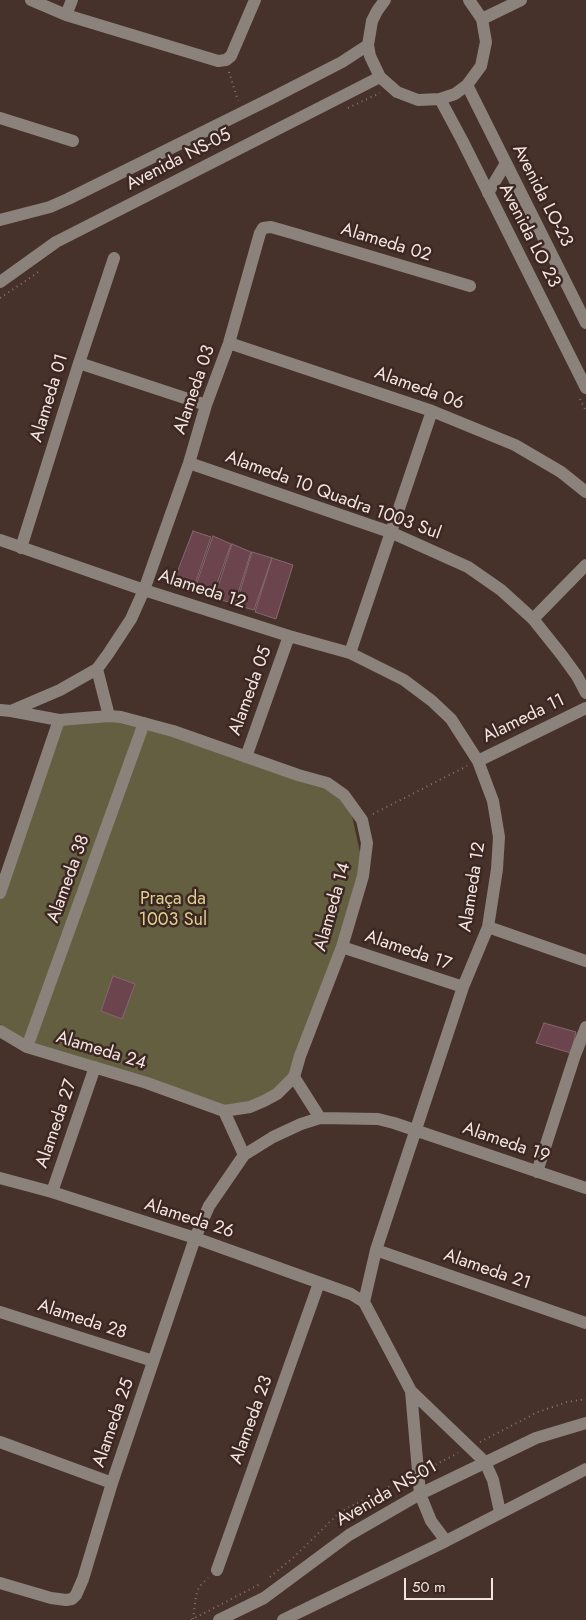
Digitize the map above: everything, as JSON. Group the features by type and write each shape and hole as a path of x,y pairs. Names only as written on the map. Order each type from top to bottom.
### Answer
{"street":[{"path":"31,0 66,14 218,61 226,60 230,56 255,0"},
{"path":"66,14 72,0"},
{"path":"384,0 372,21 368,45 374,67 380,77 397,92 418,100 440,99 455,94 467,85 481,66 486,42 482,19 469,0"},
{"path":"482,19 522,0"},
{"name":"Avenida NS-05","path":"0,220 68,199 272,98 342,62 368,45"},
{"name":"Avenida NS-05","path":"0,282 56,242 380,77"},
{"name":"Avenida LO-23","path":"467,85 586,323"},
{"name":"Avenida LO 23","path":"440,99 488,192 582,390"},
{"path":"0,118 73,141"},
{"path":"488,192 506,163"},
{"name":"Alameda 03","path":"97,669 131,619 144,590 189,463 206,405 229,343 260,232 263,228 271,227 292,233"},
{"name":"Alameda 02","path":"292,233 470,286"},
{"name":"Alameda 01","path":"22,548 114,258"},
{"name":"Alameda 06","path":"229,343 432,411 515,445 561,472 586,492"},
{"path":"79,364 206,405"},
{"path":"350,653 432,411"},
{"name":"Alameda 10 Quadra 1003 Sul","path":"189,463 390,532 468,567 501,590 533,619 577,676 586,693"},
{"name":"Alameda 12","path":"0,540 144,590 289,636 350,653 404,680 432,701 451,719 478,761 493,802 499,837 497,869 488,927 463,988 376,1250 364,1302"},
{"path":"533,619 586,565"},
{"name":"Alameda 05","path":"246,757 289,636"},
{"path":"5,711 60,690 97,669 109,716"},
{"name":"Alameda 11","path":"478,761 586,708"},
{"path":"0,893 3,876 59,720 5,711"},
{"name":"Alameda 14","path":"59,720 109,716 173,731 298,775 327,783 344,795 362,820 367,843 363,876 342,947 300,1056 294,1077 277,1094 264,1101 250,1107 224,1111"},
{"name":"Alameda 38","path":"27,1047 144,723"},
{"path":"488,927 586,961"},
{"name":"Alameda 17","path":"342,947 463,988"},
{"path":"537,1172 586,1027"},
{"name":"Alameda 24","path":"0,1031 27,1047 95,1067 224,1111"},
{"name":"Alameda 27","path":"52,1192 95,1067"},
{"path":"224,1111 244,1155 294,1127 320,1118 294,1077"},
{"name":"Alameda 19","path":"320,1118 378,1119 586,1188"},
{"name":"Alameda 25","path":"0,1583 52,1598 66,1600 72,1599 76,1595 83,1579 112,1483 195,1238 208,1206 244,1155"},
{"name":"Alameda 26","path":"0,1178 52,1192 195,1238 351,1294 364,1302"},
{"name":"Alameda 21","path":"376,1250 586,1323"},
{"name":"Alameda 23","path":"217,1570 319,1282"},
{"path":"364,1302 411,1391 485,1462 493,1480 500,1512"},
{"name":"Alameda 28","path":"0,1312 153,1361"},
{"path":"411,1391 420,1494 431,1521 446,1541"},
{"name":"Avenida NS-01","path":"219,1620 264,1598 349,1535 420,1494 536,1438 586,1423"},
{"path":"0,1442 112,1483"},
{"path":"283,1620 446,1541 586,1469"}],"path":[{"path":"347,109 381,92"},
{"path":"0,298 37,272"},
{"path":"582,390 586,410"},
{"path":"362,820 478,761"},
{"path":"193,1619 199,1587 217,1570"}],"green space":[{"name":"Praça da 1003 Sul","path":"109,716 314,780 349,802 365,875 293,1079 264,1101 224,1111 19,1043 0,1024 0,893 59,720"}],"building":[{"path":"193,531 211,537 193,590 173,583"},
{"path":"213,536 231,544 212,598 194,591"},
{"path":"232,544 251,552 235,603 214,599"},
{"path":"252,552 272,558 254,610 236,605"},
{"path":"272,558 293,565 276,619 255,612"},
{"path":"113,976 135,984 122,1019 101,1011"},
{"path":"544,1023 576,1032 571,1053 536,1043"}]}
